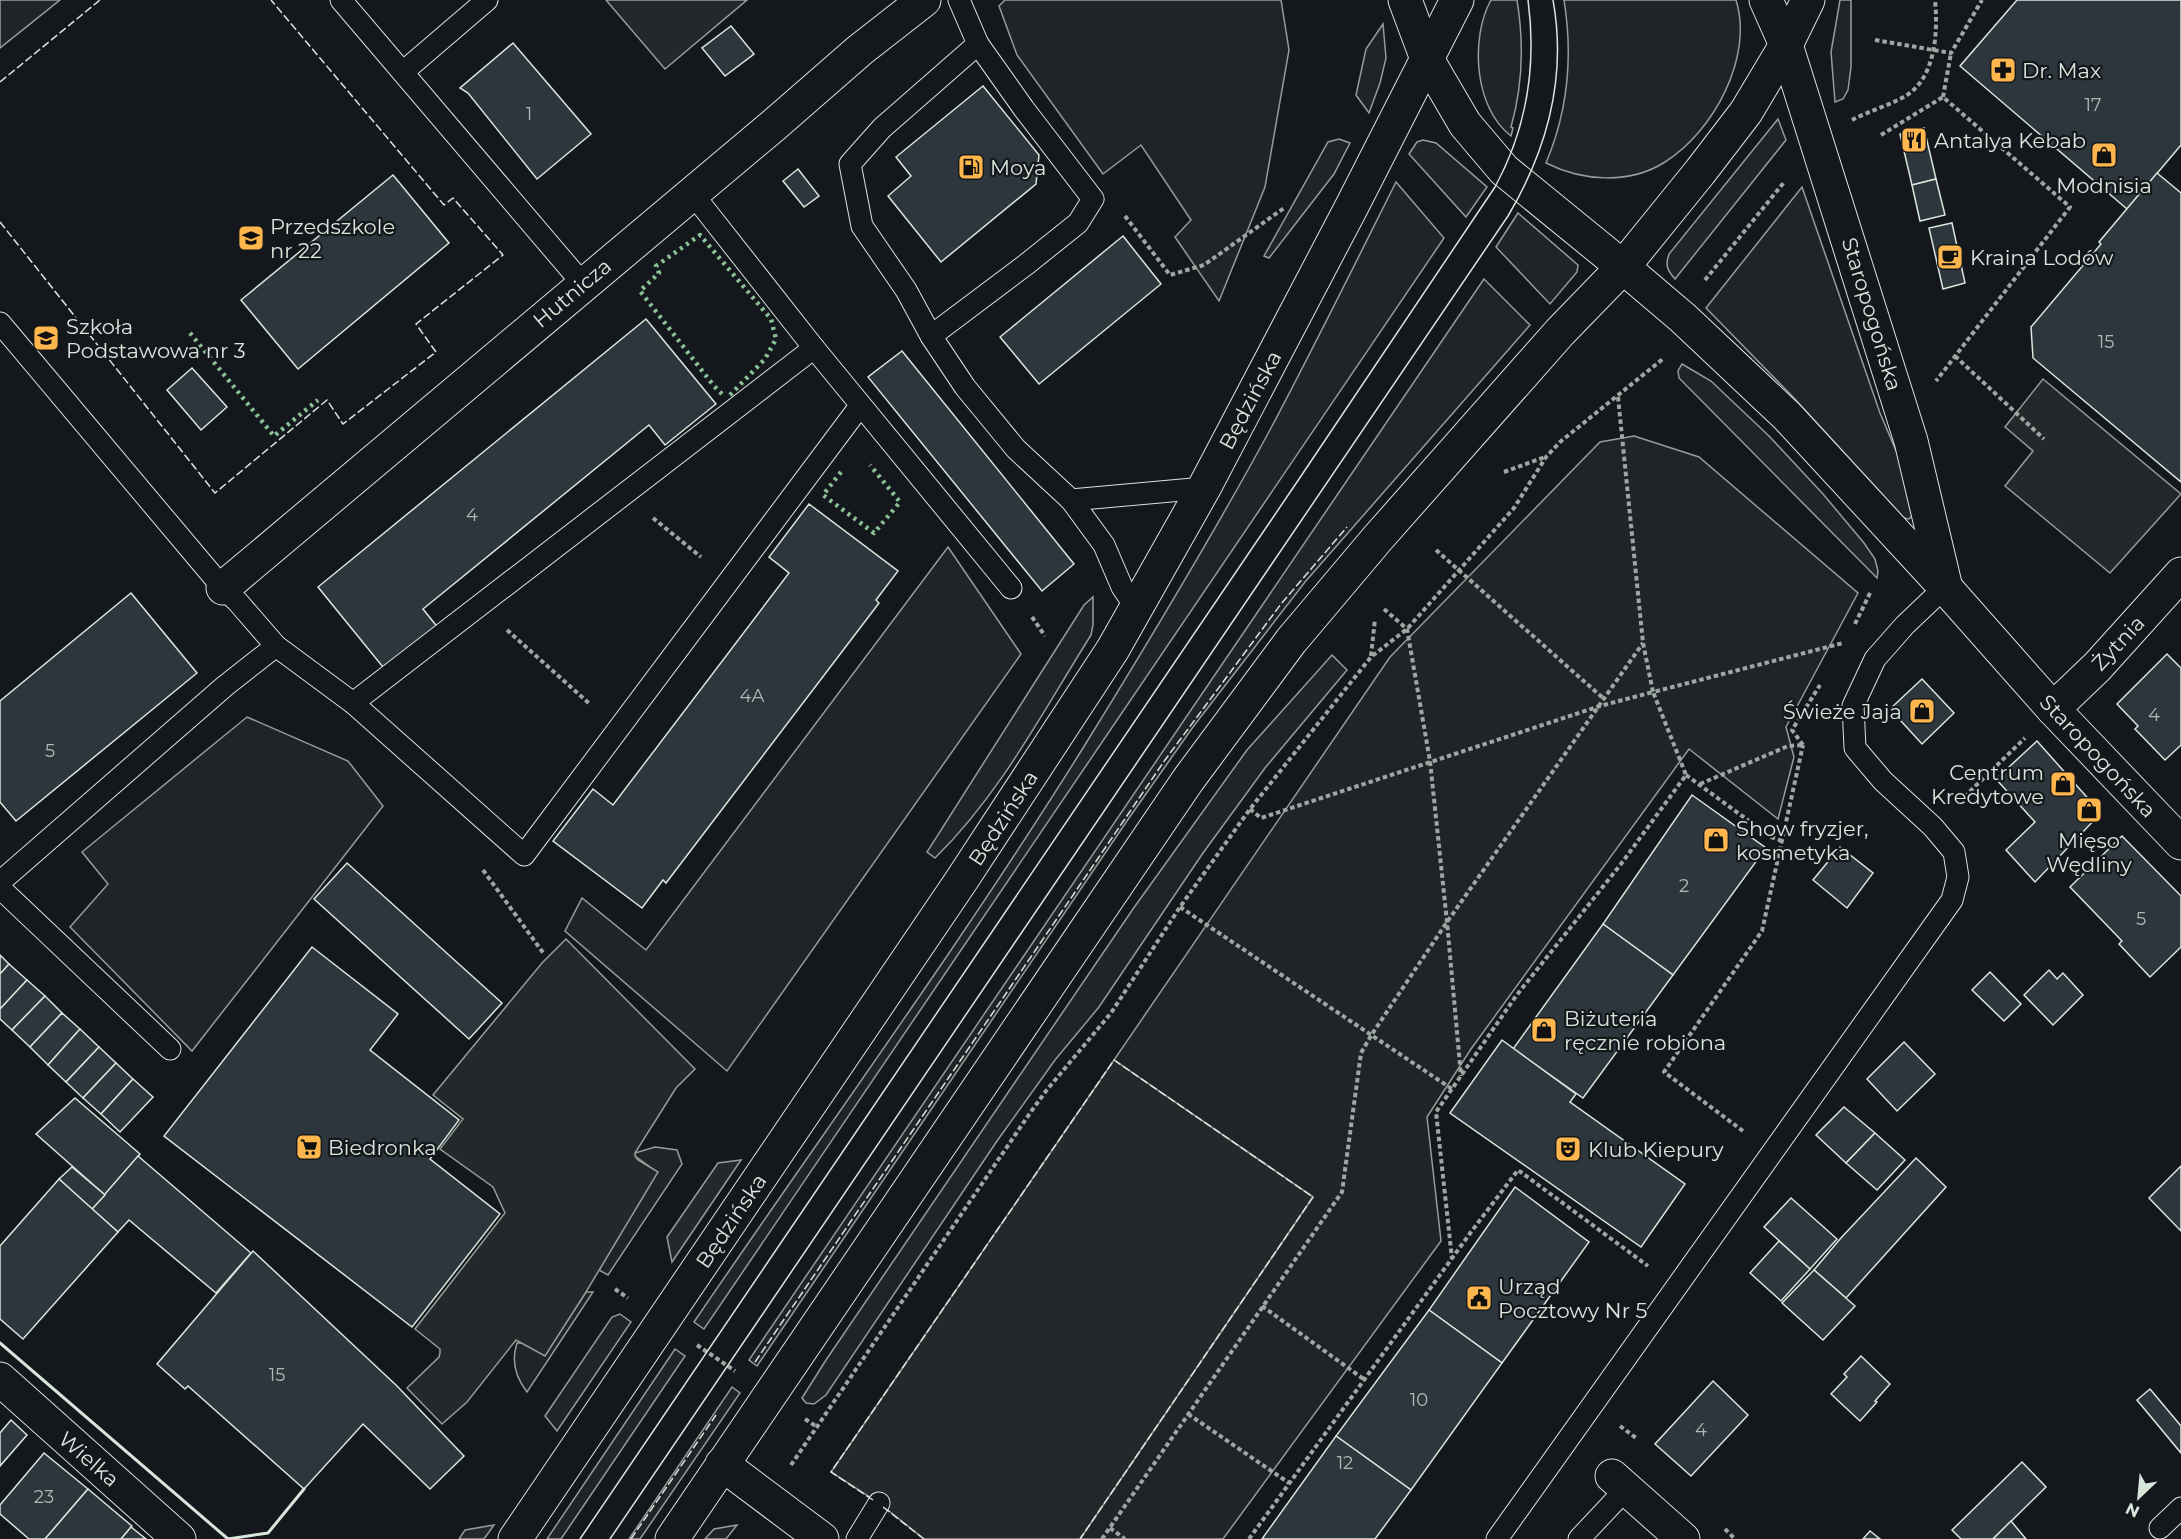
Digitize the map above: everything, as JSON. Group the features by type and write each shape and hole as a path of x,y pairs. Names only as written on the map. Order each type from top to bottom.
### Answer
{"street":[{"name":"Hutnicza","path":"223,588 774,125 860,50 924,0"},
{"name":"Staropogońska","path":"1405,0 1426,59 1465,124 1504,170 1683,318 1787,416 1945,587 2042,720 2181,843"},
{"name":"Będzińska","path":"515,1539 961,881 1137,609 1204,488 1457,0"},
{"name":"Staropogońska","path":"1766,0 1786,45 1819,145 1911,441 1945,587"},
{"path":"672,1539 1188,780 1284,651 1377,539 1560,333 1623,267 1700,172 1746,112 1786,45 1808,0"},
{"name":"Żytnia","path":"2042,720 2097,667 2181,574"},
{"name":"Wielka","path":"0,1379 179,1539"},
{"path":"722,1464 822,1539"},
{"path":"1619,1483 1683,1539"}],"lane":[{"path":"341,0 583,284"},
{"path":"403,72 487,0"},
{"path":"931,336 1078,223 1093,199 978,44 959,0"},
{"path":"978,44 882,128 850,164 862,226 906,290 931,336 965,387 1016,449 1071,500 1104,545 1122,587 1137,609"},
{"path":"692,193 860,406 1011,588"},
{"path":"0,323 223,588 276,646 353,703 524,855 860,406"},
{"path":"353,703 622,493 814,348"},
{"path":"1071,500 1204,488"},
{"path":"1497,1539 1952,900 1958,877 1954,852 1933,827 1883,781 1855,748 1853,706 1875,659 1905,625 1945,587"},
{"path":"0,882 225,686 276,646"},
{"path":"0,888 170,1049"},
{"path":"1579,1539 1619,1483"},
{"path":"857,1539 879,1503"},
{"path":"2160,1528 2181,1508"}],"path":[{"path":"768,1498 1030,1113 1111,1013 1180,907 1250,808 1371,657 1407,629 1514,508 1546,457 1574,430 1663,360 1692,296 1796,168 1839,126 1898,100 1920,84 1927,68 1936,33 1935,0"},
{"path":"1881,135 1944,97 1951,53 1982,0"},
{"path":"1875,40 1951,53"},
{"path":"1934,384 2070,207 1944,97"},
{"path":"1093,199 1128,218 1170,275 1204,265 1284,208"},
{"path":"1955,356 2044,439"},
{"path":"1618,396 1643,643 1653,692 1686,775 1771,837 1782,841"},
{"path":"1503,472 1546,457"},
{"path":"622,493 730,580"},
{"path":"1436,550 1604,699"},
{"path":"1851,632 1871,591"},
{"path":"479,604 618,729"},
{"path":"1384,609 1407,629 1430,761 1461,1077"},
{"path":"1371,657 1375,619"},
{"path":"1250,808 1261,818 1600,705 1846,642"},
{"path":"1102,1539 1342,1192 1361,1053 1372,1034 1447,922 1643,643"},
{"path":"1933,827 2042,720"},
{"path":"1700,784 1788,746 1803,745 1762,931 1664,1072 1748,1135"},
{"path":"1452,1259 1436,1112 1516,996 1621,864 1686,775"},
{"path":"483,869 544,954"},
{"path":"1180,907 1452,1089"},
{"path":"1249,1539 1518,1170 1654,1270"},
{"path":"1262,1306 1365,1380"},
{"path":"692,1342 741,1376"},
{"path":"1188,1414 1289,1483"},
{"path":"1110,1528 1125,1539"}],"shaded area":[{"path":"0,0 60,0 0,48"},
{"path":"606,0 747,0 665,69"},
{"path":"1005,0 1281,0 1289,50 1265,187 1219,301 1175,237 1191,220 1141,145 1103,174 1017,55 999,6"},
{"path":"1491,0 1517,0 1521,32 1521,64 1511,136 1499,124 1489,108 1479,72 1480,33"},
{"path":"1564,0 1736,0 1740,22 1739,45 1734,68 1725,91 1699,132 1683,149 1665,162 1636,174 1606,178 1575,174 1546,163 1559,123 1567,83 1568,42"},
{"path":"1840,0 1851,0 1851,67 1848,90 1843,99 1835,102 1831,52"},
{"path":"1383,24 1386,58 1369,113 1356,95 1366,49"},
{"path":"1778,119 1786,140 1675,279 1668,267 1669,254"},
{"path":"1339,139 1350,143 1334,174 1269,258 1264,256 1328,142"},
{"path":"1423,140 1436,143 1487,187 1466,217 1409,154 1417,142"},
{"path":"1396,182 1444,238 704,1329 694,1322 989,894 1083,748 1155,629 1271,428"},
{"path":"1802,187 1880,413 1920,507 1909,519 1904,518 1794,398 1706,308"},
{"path":"1518,213 1578,265 1577,272 1550,304 1496,247"},
{"path":"1484,279 1530,325 1305,582 1193,727 757,1366 749,1360"},
{"path":"1682,364 1711,381 1769,436 1823,494 1875,559 1877,578 1679,378 1678,371"},
{"path":"2043,379 2181,494 2110,573 2005,486 2033,451 2005,427"},
{"path":"1634,436 1699,457 1858,593 1786,727 1794,757 1778,819 1689,749 1471,1049 1427,1117 1441,1241 1223,1539 1080,1539 1313,1197 1114,1060 1390,657 1600,442"},
{"path":"948,547 1021,654 727,1071 565,931 582,898 646,950"},
{"path":"1093,597 1091,635 1038,723 980,807 935,858 927,852 1084,605"},
{"path":"1332,655 1347,670 1265,768 1203,853 1099,1007 1055,1060 997,1141 826,1395 814,1404 806,1403 802,1398 826,1360 1133,909 1247,750"},
{"path":"247,717 348,761 383,806 192,1051 70,927 108,884 82,852"},
{"path":"566,939 695,1069 676,1088 635,1153 638,1160 658,1172 545,1356 516,1340 467,1402 442,1424 407,1388 439,1357 440,1353 440,1349 415,1329 505,1213 493,1187 440,1149 463,1119 433,1095 542,963"},
{"path":"1114,1060 1313,1197 1080,1539 924,1539 879,1503 831,1472"},
{"path":"655,1147 677,1150 682,1164 608,1275 599,1270 657,1172 635,1156 635,1153"},
{"path":"741,1160 672,1262 667,1237 718,1163"},
{"path":"586,1292 593,1292 527,1392 516,1369 514,1356 517,1343 522,1343 545,1355"},
{"path":"620,1314 631,1322 557,1431 545,1416 612,1317"},
{"path":"675,1349 685,1356 561,1539 547,1539"},
{"path":"732,1387 740,1393 640,1539 629,1539"},
{"path":"494,1525 484,1539 459,1539 465,1530"},
{"path":"737,1525 726,1539 705,1539 714,1529"}],"building":[{"path":"2017,0 2181,0 2181,145 2127,209 1960,66"},
{"path":"731,26 754,54 725,76 702,48"},
{"path":"513,43 591,134 537,179 468,93 460,88"},
{"name":"Moya","path":"983,86 1039,155 1036,184 941,262 888,196 911,176 896,157"},
{"path":"1924,128 1936,179 1912,185 1900,134"},
{"path":"798,169 819,196 804,207 783,181"},
{"path":"2157,173 2181,193 2181,482 2033,358 2031,327"},
{"path":"393,175 449,243 298,369 241,300"},
{"path":"1936,179 1945,215 1920,221 1912,185"},
{"path":"1952,223 1965,283 1943,289 1929,228"},
{"path":"1123,236 1161,284 1039,384 1000,337"},
{"path":"646,319 716,404 665,445 649,425 423,609 439,629 387,672 318,587"},
{"path":"902,351 1074,564 1042,591 868,377"},
{"path":"192,368 227,407 201,430 167,390"},
{"path":"809,504 898,571 876,600 879,603 666,883 663,880 642,908 553,841 593,789 613,805 789,573 769,557"},
{"path":"131,593 197,673 16,821 0,802 0,701"},
{"path":"2167,654 2181,668 2181,745 2165,760 2135,729 2138,726 2117,704"},
{"name":"Świeże Jaja","path":"1922,679 1954,713 1922,744 1890,709"},
{"path":"2037,741 2101,813 2035,882 2006,850 2035,822 1996,779"},
{"path":"1692,795 1766,848 1673,975 1603,924"},
{"path":"2122,836 2181,896 2181,947 2150,977 2119,944 2122,941 2070,887"},
{"path":"1840,847 1873,873 1847,908 1813,880"},
{"path":"347,863 502,1003 469,1039 314,899"},
{"path":"1603,924 1673,975 1583,1098 1513,1049"},
{"name":"Biedronka","path":"312,947 398,1014 370,1050 459,1120 430,1159 500,1214 412,1327 164,1136"},
{"path":"0,955 9,964 0,974"},
{"path":"9,964 27,980 0,1009 0,974"},
{"path":"2049,970 2057,979 2063,973 2083,995 2053,1025 2024,995"},
{"path":"1990,972 2021,1004 2004,1021 1972,990"},
{"path":"27,980 45,996 12,1030 0,1019 0,1009"},
{"path":"45,996 62,1013 30,1047 12,1030"},
{"path":"62,1013 80,1029 48,1065 30,1047"},
{"path":"80,1029 99,1047 66,1082 48,1065"},
{"name":"Klub Kiepury","path":"1502,1040 1576,1094 1570,1102 1685,1184 1641,1247 1450,1113"},
{"path":"1904,1042 1935,1074 1897,1111 1867,1079"},
{"path":"99,1047 116,1063 83,1098 66,1082"},
{"path":"116,1063 133,1079 101,1114 83,1098"},
{"path":"133,1079 153,1097 120,1132 101,1114"},
{"path":"75,1098 140,1154 105,1195 36,1134"},
{"path":"1844,1107 1875,1133 1846,1163 1816,1135"},
{"path":"1875,1133 1905,1160 1877,1190 1846,1163"},
{"path":"138,1156 251,1253 216,1293 129,1220 118,1232 92,1209"},
{"path":"1916,1158 1946,1187 1846,1298 1814,1270"},
{"path":"2181,1166 2181,1231 2149,1198"},
{"path":"72,1167 105,1195 92,1209 59,1179"},
{"path":"59,1179 118,1232 23,1339 0,1319 0,1246"},
{"path":"1515,1187 1589,1242 1502,1363 1429,1310"},
{"path":"1791,1198 1837,1239 1810,1269 1764,1227"},
{"path":"1779,1241 1810,1269 1781,1301 1750,1273"},
{"path":"253,1251 397,1386 464,1456 430,1489 363,1424 304,1489 188,1386 185,1389 157,1364"},
{"path":"1814,1270 1855,1306 1823,1340 1782,1303"},
{"path":"1429,1310 1502,1363 1411,1490 1336,1436"},
{"path":"1861,1356 1890,1384 1860,1421 1831,1394 1847,1377 1844,1374"},
{"path":"1713,1381 1748,1415 1691,1476 1655,1444"},
{"path":"2150,1389 2181,1426 2181,1453 2137,1400"},
{"path":"11,1420 27,1435 0,1466 0,1433"},
{"path":"1336,1436 1411,1490 1375,1539 1262,1539"},
{"path":"44,1453 88,1489 45,1539 29,1539 0,1514 0,1505"},
{"path":"2022,1462 2046,1487 1993,1539 1961,1539 1952,1530"},
{"path":"88,1489 132,1526 121,1539 45,1539"},
{"path":"2011,1521 2026,1539 1993,1539"},
{"path":"131,1527 146,1539 121,1539"},
{"path":"1870,1531 1880,1539 1863,1539"}],"tram line":[{"path":"580,1539 1495,187 1515,142 1527,97 1531,49 1528,0"},
{"path":"610,1539 1508,216 1533,165 1550,112 1557,57 1557,29 1553,0"}],"hedge":[{"path":"722,394 640,291 659,273 656,266 700,235 771,319 776,339 765,359 730,395"},
{"path":"190,333 274,436 318,400"},
{"path":"841,472 823,495 874,533 900,502 870,465"}],"fence":[{"path":"0,82 100,0"},
{"path":"0,222 215,493 327,400 343,424 436,352 416,324 503,255 453,198 444,205 271,0"},
{"path":"755,1362 1165,760 1281,604 1347,527"},
{"path":"873,1500 831,1472 1114,1060 1313,1197 1080,1539"},
{"path":"631,1539 716,1415"},
{"path":"883,1507 924,1539"}],"wall":[{"path":"0,1343 228,1539"},
{"path":"228,1539 268,1533 304,1489"}],"place":[{"name":"Dr. Max","path":"2003,70"},
{"name":"Antalya Kebab","path":"1914,140"},
{"name":"Modnisia","path":"2104,155"},
{"name":"Moya","path":"971,167"},
{"name":"Przedszkole nr 22","path":"251,238"},
{"name":"Kraina Lodów","path":"1950,257"},
{"name":"Szkoła Podstawowa nr 3","path":"46,338"},
{"name":"Świeże Jaja","path":"1922,711"},
{"name":"Centrum Kredytowe","path":"2063,784"},
{"name":"Mięso Wędliny","path":"2089,810"},
{"name":"Show fryzjer, kosmetyka","path":"1716,840"},
{"name":"Biżuteria ręcznie robiona","path":"1544,1030"},
{"name":"Biedronka","path":"309,1147"},
{"name":"Klub Kiepury","path":"1568,1149"},
{"name":"Urząd Pocztowy Nr 5","path":"1479,1298"}]}
